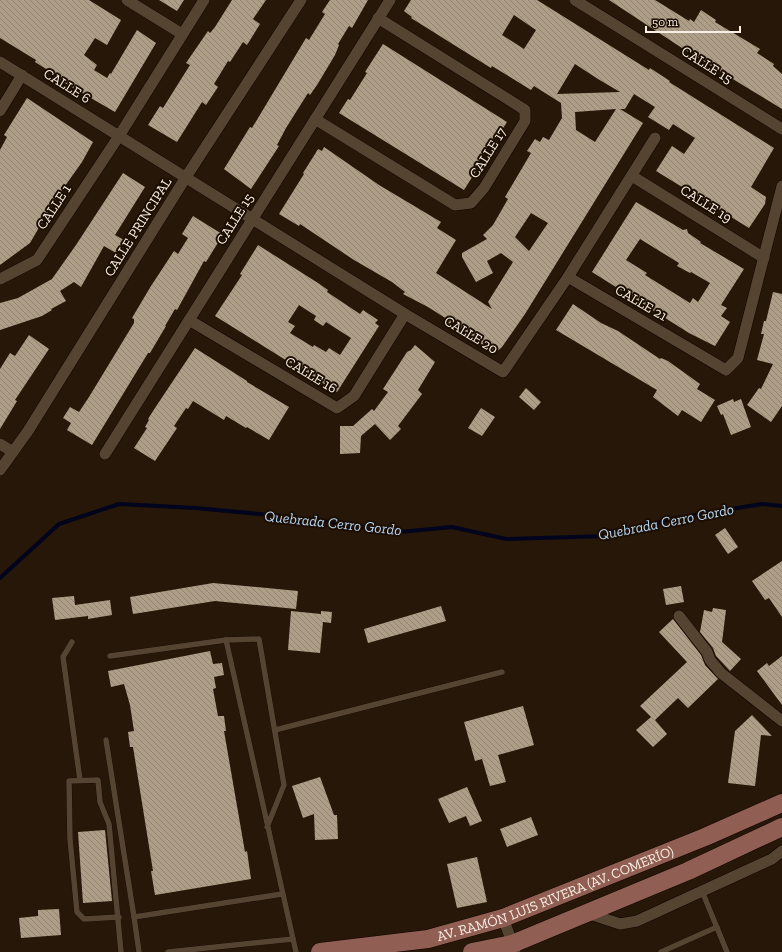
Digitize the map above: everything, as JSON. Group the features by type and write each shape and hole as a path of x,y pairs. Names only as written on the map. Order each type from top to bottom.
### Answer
{"main road":[{"name":"AV. RAMÓN LUIS RIVERA (AV. COMERÍO)","path":"320,952 428,939 503,918 697,840 782,803"},
{"name":"AV. RAMÓN LUIS RIVERA (AV. COMERÍO)","path":"472,952 514,948 587,913 688,871 782,827"}],"street":[{"path":"127,0 182,34"},
{"name":"CALLE 1","path":"0,280 37,260 119,136 204,0"},
{"name":"CALLE PRINCIPAL","path":"0,470 28,431 186,177 301,0"},
{"name":"CALLE 15","path":"105,454 390,0"},
{"name":"CALLE 15","path":"575,0 782,129"},
{"name":"CALLE 17","path":"315,119 455,204 471,203 484,188 525,121 525,110 378,18"},
{"name":"CALLE 6","path":"0,62 119,136"},
{"path":"0,111 22,75"},
{"path":"119,136 186,177"},
{"name":"CALLE 20","path":"186,177 405,314 503,372 568,277 655,138"},
{"name":"CALLE 19","path":"632,176 764,258"},
{"path":"764,258 782,186"},
{"name":"CALLE 21","path":"568,277 726,370 738,358 764,258"},
{"name":"CALLE 16","path":"189,320 337,408 354,396 405,314"},
{"path":"0,444 13,452"},
{"path":"679,616 721,673 782,721"},
{"path":"587,913 620,924 637,922 772,859 782,851"},
{"path":"503,918 514,948"}],"lane":[{"path":"110,656 226,640 259,639 284,785 267,827"},
{"path":"226,640 296,952"},
{"path":"72,642 63,657 80,780"},
{"path":"275,730 502,672"},
{"path":"106,740 139,952"},
{"path":"119,917 84,919 77,912 70,839 69,781 98,780 100,802 110,824 119,917 121,952"},
{"path":"702,891 727,952"},
{"path":"134,917 282,894"},
{"path":"661,952 717,927"},
{"path":"168,952 293,939"}],"building":[{"path":"0,0 89,0 121,20 107,45 95,38 84,55 97,65 94,70 107,78 110,73 111,74 137,30 156,43 115,112 58,79 59,77 35,62 36,60 0,38"},
{"path":"159,0 184,0 177,11"},
{"path":"232,0 266,0 253,19 260,24 247,45 243,42 230,62 228,61 214,84 218,87 206,105 202,102 177,142 148,125 160,106 163,108 190,65 186,63 208,31 210,33 215,27"},
{"path":"330,0 368,0 352,28 349,26 338,44 339,45 335,55 317,85 310,95 308,93 286,128 277,145 279,146 251,189 224,169 250,127 252,128 306,38 309,40 325,14 322,12"},
{"path":"411,0 537,0 649,70 650,68 670,81 669,82 774,148 751,187 766,197 765,204 749,228 656,171 672,146 684,154 695,138 673,124 669,130 648,117 655,107 634,94 625,109 620,109 643,123 525,314 502,347 495,353 448,323 450,321 403,294 405,292 392,282 354,260 300,224 299,226 279,214 318,149 322,151 324,147 379,185 441,222 437,228 456,240 436,273 492,309 488,302 513,262 501,253 487,261 493,273 476,282 462,257 462,253 487,239 483,235 493,225 508,199 505,197 531,153 527,151 535,139 540,142 543,137 549,140 562,118 561,103 534,86 531,90 492,66 491,68 411,18 412,17 404,11","holes":["514,15 536,30 524,49 502,35","575,64 620,92 557,94","616,109 595,142 576,130 575,112","531,213 548,223 529,251 515,237"]},
{"path":"609,0 655,0 689,21 690,19 694,22 701,10 716,20 715,22 760,49 757,53 774,64 773,66 782,74 782,109 682,48"},
{"path":"383,44 507,122 498,136 496,134 479,161 481,163 464,190 339,113 348,99 350,100 367,73 365,72"},
{"path":"27,98 93,142 82,162 55,200 30,243 0,265 0,150 7,137 4,135"},
{"path":"123,173 145,187 115,235 124,240 116,253 104,246 81,287 74,282 60,291 66,301 42,316 0,330 0,303 18,298 52,279"},
{"path":"636,202 683,230 687,229 688,233 701,242 700,243 744,269 721,305 727,308 721,316 730,322 715,346 689,333 592,272","holes":["640,239 679,263 677,266 710,283 698,302 693,298 690,303 645,275 647,273 626,260"]},
{"path":"193,216 222,234 219,241 206,262 204,261 177,310 175,309 150,353 148,353 92,445 67,430 71,423 63,418 70,407 79,412 89,397 134,323 134,319 132,318 151,286 174,251 178,254 188,238 182,234"},
{"path":"258,245 318,283 328,290 327,292 360,314 363,310 378,320 375,323 379,326 337,392 215,316 242,275 240,274","holes":["299,305 316,316 314,320 323,326 326,322 351,338 340,355 329,348 326,352 314,345 313,347 290,333 295,326 288,322"]},
{"path":"773,292 782,294 782,406 771,422 747,405 759,388 761,389 773,364 757,360 764,334 761,334 764,321 766,321"},
{"path":"573,304 601,323 618,331 660,359 661,358 668,361 700,384 697,389 715,400 701,422 682,410 678,416 653,397 657,390 556,330"},
{"path":"29,335 49,349 15,400 17,401 0,429 0,369 10,353 15,356"},
{"path":"415,345 435,362 418,390 422,394 398,426 401,429 390,440 375,424 361,436 360,453 340,454 340,426 353,426 372,409 374,411 388,392 383,389 407,352"},
{"path":"195,348 289,407 269,440 226,416 224,420 193,401 188,409 186,408 174,426 177,428 155,461 134,448 147,428 145,427 149,420 148,419"},
{"path":"526,388 541,402 534,410 519,397"},
{"path":"733,399 734,402 741,399 751,427 731,435 723,414 721,415 717,406"},
{"path":"481,408 495,417 482,436 468,428"},
{"path":"725,528 738,547 728,554 715,535"},
{"path":"782,561 782,617 769,598 765,600 752,581"},
{"path":"213,583 298,591 296,609 215,601 133,614 130,597"},
{"path":"681,586 684,602 666,605 663,589"},
{"path":"74,596 75,605 110,600 112,615 88,619 88,616 55,620 52,598"},
{"path":"441,606 446,621 368,643 364,629"},
{"path":"713,608 726,610 722,642 741,659 730,671 716,656 713,648 700,632 704,610 712,612"},
{"path":"291,611 321,614 321,611 332,612 331,623 323,622 320,653 288,650"},
{"path":"673,619 701,655 705,665 718,679 688,708 678,698 655,720 667,734 653,747 636,730 651,717 640,706 687,662 659,632"},
{"path":"210,651 213,664 222,663 224,675 214,677 216,688 213,689 218,716 224,716 226,731 224,731 251,879 155,895 151,871 153,871 133,747 130,747 128,732 134,731 130,705 124,684 111,687 108,671"},
{"path":"782,656 782,705 757,671 767,663 769,666"},
{"path":"523,706 534,745 498,755 506,782 490,786 482,759 475,761 464,722"},
{"path":"752,715 772,736 761,735 755,786 728,783 735,731"},
{"path":"320,777 334,815 337,815 338,839 315,840 314,814 303,818 292,786"},
{"path":"467,787 482,821 470,826 466,816 449,823 438,799"},
{"path":"531,817 538,835 507,847 500,829"},
{"path":"105,830 112,901 83,903 78,832"},
{"path":"477,857 487,902 457,908 447,864"},
{"path":"59,909 61,935 21,938 19,918 38,916 38,910"}],"waterway":[{"name":"Quebrada Cerro Gordo","path":"0,578 59,524 119,504 196,508 292,517 400,532 452,527 506,539 607,536 676,518 762,504 782,506"}]}
